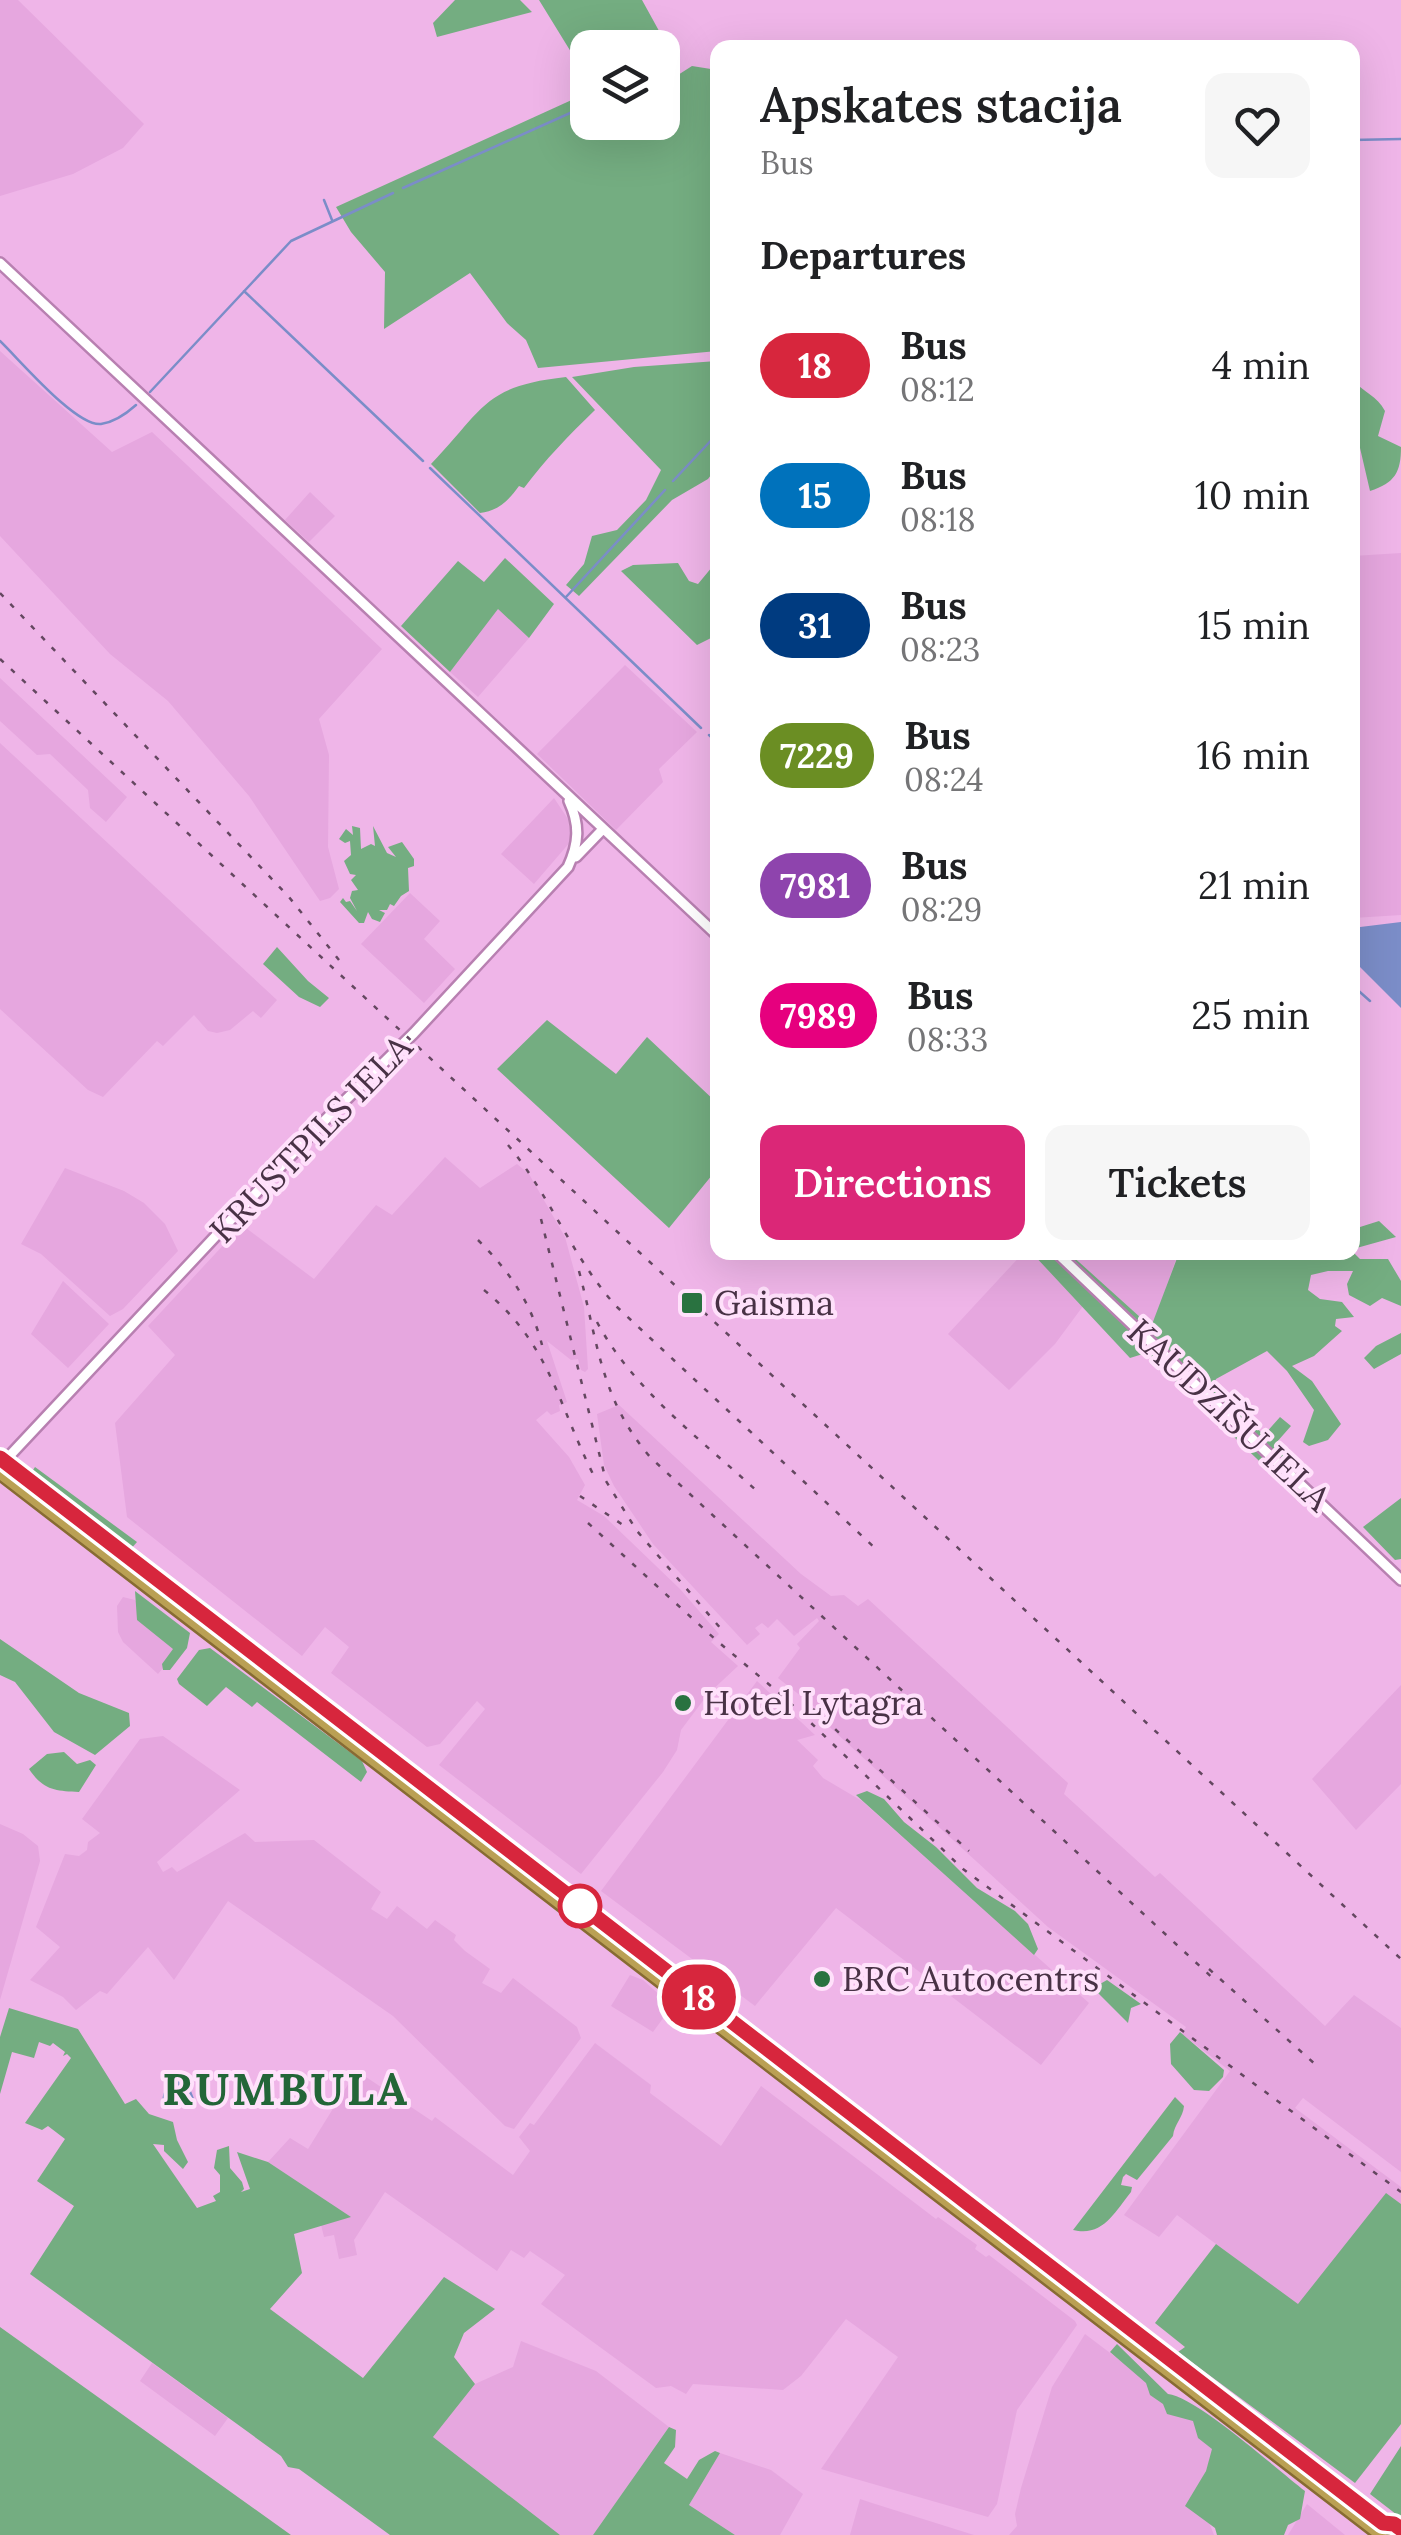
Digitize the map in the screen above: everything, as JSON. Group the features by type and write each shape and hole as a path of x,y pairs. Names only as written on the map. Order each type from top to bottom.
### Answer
{"highway":[{"path":"1,1465 929,2180 1381,2535"},
{"path":"929,2180 1399,2535"}],"street":[{"path":"0,263 710,929"},
{"path":"565,794 578,832 568,866"},
{"name":"KRUSTPILS IELA","path":"1,1465 316,1129 407,1041 603,829"},
{"name":"KAUDZĪŠU IELA","path":"1064,1260 1401,1580"}],"shaded area":[{"path":"0,0 18,0 144,124 123,148 73,174 0,196"},
{"path":"0,351 112,452 152,432 382,649 319,719 329,755 328,847 339,889 330,898 320,901 249,796 168,701 110,654 0,536"},
{"path":"310,492 335,516 309,542 285,520"},
{"path":"1401,553 1401,915 1360,918 1360,556"},
{"path":"498,608 529,638 478,697 450,672"},
{"path":"625,665 697,732 659,769 663,782 616,830 537,754"},
{"path":"0,678 127,797 106,822 90,808 88,790 50,754 37,755 0,721"},
{"path":"0,743 277,1000 261,1018 253,1011 230,1030 217,1033 208,1031 194,1015 163,1046 157,1041 103,1097 88,1090 0,1009"},
{"path":"554,798 568,819 571,841 534,884 501,854"},
{"path":"410,893 440,921 424,939 455,969 424,1003 361,944"},
{"path":"445,1157 480,1188 517,1164 529,1174 565,1237 584,1307 588,1369 581,1370 578,1359 571,1360 547,1341 567,1402 559,1405 560,1411 551,1415 547,1411 536,1420 569,1457 585,1485 577,1500 604,1516 680,1589 719,1634 711,1642 738,1666 708,1694 681,1730 677,1750 663,1772 581,1874 439,1765 485,1709 477,1701 440,1744 427,1747 331,1673 349,1647 325,1627 302,1656 127,1517 115,1423 175,1355 148,1326 242,1225 314,1279 376,1205 392,1215"},
{"path":"65,1168 144,1203 165,1224 178,1251 123,1309 110,1316 41,1254 21,1244"},
{"path":"1017,1260 1048,1260 1089,1298 1055,1344 1009,1390 948,1334"},
{"path":"1077,1260 1176,1260 1152,1328"},
{"path":"63,1281 109,1324 68,1368 31,1334"},
{"path":"619,1405 801,1574 831,1596 844,1595 858,1606 868,1599 1068,1783 1064,1794 1155,1877 1160,1873 1325,2026 1354,1995 1401,2028 1401,2172 1303,2098 1295,2108 1401,2187 1401,2204 1386,2194 1298,2305 1177,2215 1159,2237 1124,2215 1230,2071 1182,2034 1186,2027 1048,1927 822,1720 825,1715 778,1678 800,1648 797,1644 819,1621 817,1618 794,1636 777,1619 768,1628 762,1623 755,1628 760,1634 747,1645 653,1544 604,1465 597,1414"},
{"path":"123,1597 135,1600 178,1650 158,1674 123,1642 118,1632 117,1606"},
{"path":"757,1681 815,1735 797,1740 818,1760 813,1766 823,1778 862,1801 1089,2003 1041,2065 836,1908 755,2006 601,1891"},
{"path":"1401,1685 1401,1784 1356,1830 1312,1779"},
{"path":"163,1736 240,1790 157,1862 163,1872 172,1867 177,1872 245,1833 255,1842 314,1840 381,1892 371,1909 387,1919 397,1906 427,1929 435,1920 456,1935 454,1940 465,1951 490,1969 482,1983 501,1993 513,1978 577,2027 581,2038 514,2129 505,2126 393,2016 228,1901 174,1980 148,1947 107,1994 100,1991 76,2010 63,1997 30,1980 60,1947 36,1927 65,1854 79,1856 100,1833 82,1819 140,1739"},
{"path":"0,1824 38,1846 40,1861 0,2000"},
{"path":"630,1975 643,1980 672,2006 653,2032 611,2006"},
{"path":"595,2043 651,2085 650,2093 721,2146 761,2086 1075,2321 1077,2325 1017,2410 997,2504 988,2517 821,2469 898,2357 846,2319 801,2376 783,2390 693,2384 686,2394 671,2386 656,2388 541,2304 565,2275 530,2251 524,2258 511,2250 497,2271 385,2192 354,2240 357,2255 339,2259 334,2235 324,2237 320,2221 331,2204 268,2162 290,2138 308,2149 352,2078 363,2075 432,2121 435,2117 513,2175 530,2151 519,2137 530,2123 534,2125"},
{"path":"1085,2334 1220,2436 1197,2492 1214,2535 1009,2535 1017,2526 1015,2514 1021,2488 1052,2387"},
{"path":"521,2341 596,2371 669,2427 593,2535 560,2535 433,2437 475,2384 513,2367"},
{"path":"152,2363 228,2418 215,2436 140,2381"},
{"path":"720,2453 771,2470 803,2494 780,2535 735,2535 689,2505"},
{"path":"860,2499 872,2503 974,2535 850,2535"},
{"path":"1307,2504 1345,2535 1288,2535"}],"green space":[{"path":"455,0 520,0 532,12 437,37 433,23"},
{"path":"539,0 642,0 659,30 570,30 570,50"},
{"path":"692,66 710,69 710,352 538,368 526,340 507,323 470,273 384,329 385,272 351,232 336,207 570,101 570,140 680,140 680,74"},
{"path":"710,362 710,476 672,500 579,596 566,585 584,564 592,536 617,530 646,500 661,470 572,377 634,367"},
{"path":"566,377 595,410 524,488 519,486 502,504 480,513 431,464 487,403 517,387"},
{"path":"1360,387 1385,411 1378,436 1401,447 1395,475 1370,491 1360,448"},
{"path":"505,558 554,604 529,638 498,609 450,672 401,626 458,561 484,582"},
{"path":"678,563 689,581 698,584 710,569 710,638 697,645 621,571 633,565"},
{"path":"352,826 360,828 361,849 375,846 373,826 387,853 396,857 388,847 402,842 414,859 414,866 408,868 409,891 394,906 379,910 385,913 380,922 368,912 364,923 359,923 340,902 343,898 350,901 357,911 350,898 352,891 358,890 351,880 356,875 350,874 344,861 351,855 350,841 339,839 346,829 353,835"},
{"path":"277,947 329,998 320,1007 299,997 263,964"},
{"path":"547,1020 616,1074 647,1037 710,1096 710,1178 669,1228 497,1069"},
{"path":"1379,1221 1396,1237 1360,1247 1360,1227"},
{"path":"1388,1259 1401,1281 1401,1306 1382,1298 1370,1306 1349,1295 1347,1284 1353,1271 1311,1275 1308,1290 1320,1299 1342,1302 1354,1317 1336,1319 1335,1326 1342,1331 1314,1356 1292,1366 1312,1381 1341,1424 1328,1440 1309,1446 1303,1442 1314,1410 1287,1371 1267,1351 1216,1379 1213,1387 1264,1435 1280,1417 1291,1426 1276,1443 1289,1460 1276,1477 1146,1353 1130,1358 1039,1260 1077,1260 1151,1327 1176,1260"},
{"path":"1401,1333 1401,1354 1374,1369 1364,1358 1376,1346"},
{"path":"35,1467 137,1542 130,1550 31,1473"},
{"path":"1401,1498 1401,1559 1395,1560 1363,1527"},
{"path":"135,1591 190,1633 187,1648 170,1670 163,1670 162,1664 173,1649 137,1620"},
{"path":"0,1639 79,1693 129,1713 130,1726 95,1755 54,1732 15,1682 0,1675"},
{"path":"210,1648 362,1761 367,1772 361,1782 257,1702 252,1707 226,1687 207,1706 179,1684 177,1679 199,1650"},
{"path":"64,1752 77,1764 90,1760 96,1765 79,1792 50,1788 29,1769 47,1754"},
{"path":"867,1791 884,1799 977,1888 1015,1911 1028,1924 1038,1949 1034,1955 856,1795"},
{"path":"1107,1980 1141,2004 1131,2008 1128,2023 1097,1992"},
{"path":"9,2008 78,2029 125,2104 136,2099 149,2114 173,2122 188,2162 183,2169 164,2151 164,2145 153,2144 197,2208 216,2201 213,2196 220,2192 220,2175 214,2168 217,2150 229,2146 230,2168 242,2182 241,2192 250,2189 237,2152 268,2162 351,2217 294,2234 302,2273 270,2309 363,2378 444,2277 495,2309 464,2333 454,2357 475,2384 433,2437 560,2535 390,2535 299,2469 288,2467 281,2456 30,2274 74,2206 37,2181 65,2139 48,2126 42,2130 25,2123 71,2058 63,2056 65,2052 53,2043 50,2046 39,2042 34,2058 12,2052 0,2094 0,2037"},
{"path":"1180,2032 1224,2070 1223,2077 1209,2091 1194,2090 1171,2064 1170,2044"},
{"path":"1175,2097 1184,2106 1173,2136 1137,2180 1126,2174 1123,2177 1121,2185 1132,2187 1119,2208 1100,2227 1073,2230"},
{"path":"1386,2193 1401,2204 1401,2424 1355,2483 1178,2352 1185,2347 1155,2323 1216,2244 1298,2304"},
{"path":"0,2327 291,2535 0,2535"},
{"path":"1117,2344 1168,2394 1216,2420 1305,2491 1300,2519 1288,2525 1284,2535 1217,2535 1215,2528 1185,2506 1206,2471 1212,2449 1198,2438 1193,2421 1167,2414 1163,2404 1150,2395 1146,2383 1110,2352"},
{"path":"669,2427 676,2430 675,2447 664,2463 687,2479 699,2460 715,2451 720,2453 689,2505 735,2535 593,2535"},
{"path":"1401,2446 1401,2518 1370,2494"}],"water":[{"path":"1401,922 1401,1008 1360,967 1360,927"},
{"path":"183,2071 195,2101 163,2104 168,2085"}],"waterway":[{"path":"403,188 570,113"},
{"path":"1360,140 1401,139"},
{"path":"150,392 291,241 393,193"},
{"path":"324,200 332,220"},
{"path":"244,291 423,461"},
{"path":"0,341 63,404 90,422 111,421 136,405"},
{"path":"673,481 710,442"},
{"path":"430,468 701,728"},
{"path":"566,597 665,490"},
{"path":"1360,992 1370,1001"}],"railway":[{"path":"0,593 289,897 339,960"},
{"path":"0,659 1401,1959"},
{"path":"508,1145 587,1268 617,1307 876,1549"},
{"path":"541,1219 606,1481 637,1531 722,1630"},
{"path":"478,1240 518,1288 542,1345"},
{"path":"579,1271 611,1392 634,1436 651,1458 1217,1982"},
{"path":"484,1290 506,1310 538,1353 593,1474"},
{"path":"597,1322 649,1392 759,1493"},
{"path":"580,1496 626,1527"},
{"path":"588,1523 784,1697 963,1869 1401,2192"},
{"path":"813,1709 969,1851"},
{"path":"1209,1969 1316,2065"}],"bus line":[{"name":"18","path":"0,1458 1383,2523 1401,2529"}],"place":[{"name":"Gaisma","path":"692,1303"},
{"name":"Hotel Lytagra","path":"683,1703"},
{"name":"BRC Autocentrs","path":"822,1979"}],"district":[{"name":"RUMBULA","path":"286,2089"}]}
